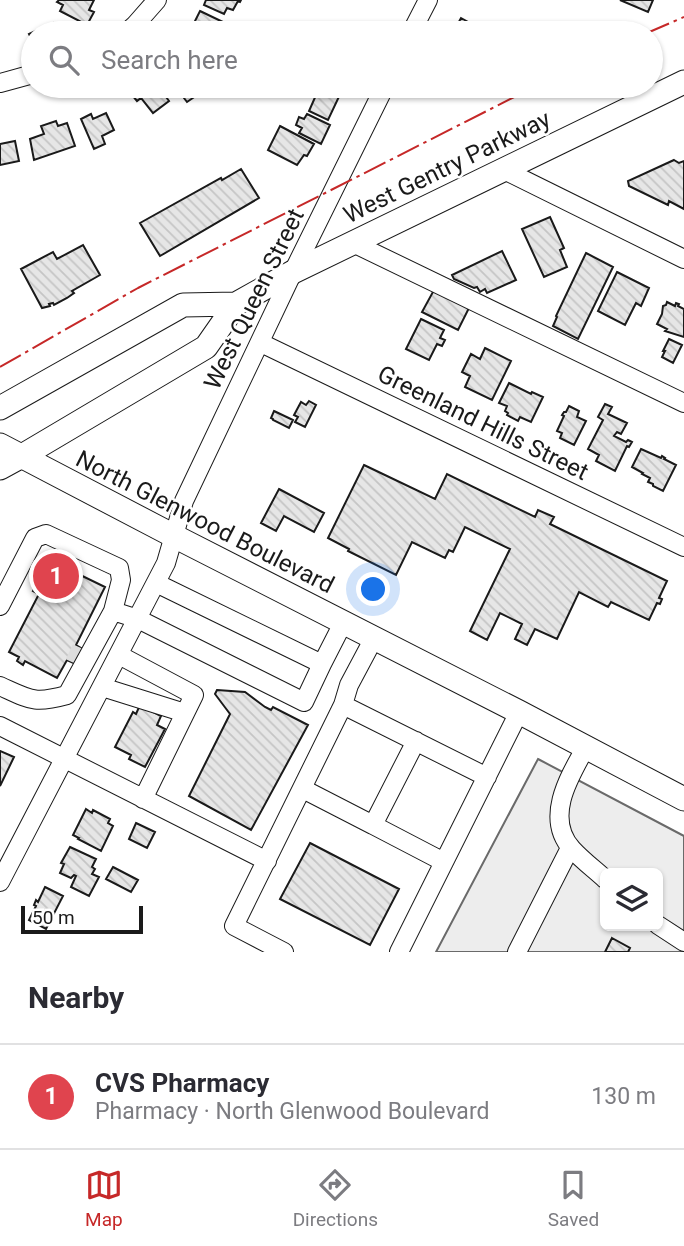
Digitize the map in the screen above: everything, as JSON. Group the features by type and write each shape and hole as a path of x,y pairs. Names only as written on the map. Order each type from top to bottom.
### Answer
{"main road":[{"name":"West Gentry Parkway","path":"663,97 681,89"},
{"name":"West Gentry Parkway","path":"0,468 206,347 236,304 293,272 502,169 661,98"},
{"name":"West Gentry Parkway","path":"0,408 183,305 236,304"},
{"name":"North Glenwood Boulevard","path":"0,445 684,799"}],"street":[{"path":"139,21 157,0"},
{"path":"417,21 428,0"},
{"path":"0,83 21,77"},
{"name":"West Queen Street","path":"0,882 166,563 184,501 379,98"},
{"path":"502,169 684,259"},
{"path":"353,243 684,403"},
{"name":"Greenland Hills Street","path":"261,343 684,547"},
{"path":"0,686 31,700 48,700 67,695 113,611 121,580 119,568 47,534 35,538 3,595"},
{"path":"156,583 322,664"},
{"path":"113,611 138,619 304,702 343,622"},
{"path":"57,698 86,639 102,631"},
{"path":"284,952 234,926 303,789 343,705 349,685 374,638"},
{"path":"119,655 194,695 143,799"},
{"path":"102,687 185,713"},
{"path":"343,705 487,777"},
{"path":"399,952 519,712"},
{"path":"0,726 267,861"},
{"path":"373,825 416,741"},
{"path":"586,747 566,782 559,820 561,831 570,848 600,875"},
{"path":"303,789 444,862"},
{"path":"517,952 570,848"},
{"path":"663,928 684,942"}],"shaded area":[{"path":"538,759 684,836 684,952 436,952"}],"building":[{"path":"94,0 89,10 94,12 89,21 79,21 60,11 63,5 57,2"},
{"path":"206,0 241,0 233,10 227,8 224,14 204,5"},
{"path":"620,0 653,0 648,12"},
{"path":"200,11 221,21 195,21"},
{"path":"141,98 167,98 169,101 153,113"},
{"path":"315,98 338,98 328,120 309,111"},
{"path":"106,113 114,130 102,136 105,144 94,149 81,119 91,114 93,119"},
{"path":"307,114 330,125 321,144 299,133 302,128 296,125 299,117 304,119"},
{"path":"56,121 58,126 67,123 75,146 34,160 30,139 44,134 41,126"},
{"path":"280,126 314,144 307,156 304,155 297,165 268,150"},
{"path":"15,141 19,161 0,165 0,144"},
{"path":"674,160 679,163 684,161 684,209 669,201 668,205 629,186 628,181"},
{"path":"241,169 259,198 160,256 140,223"},
{"path":"550,217 564,248 560,250 567,267 544,277 522,229"},
{"path":"83,245 100,275 72,291 74,293 67,298 42,308 21,269 53,252 57,259"},
{"path":"502,251 516,280 487,293 485,289 480,292 477,287 454,279 452,275"},
{"path":"586,253 613,267 578,339 553,326"},
{"path":"617,272 649,288 641,306 636,303 625,325 598,311"},
{"path":"434,290 469,308 458,330 422,312"},
{"path":"667,302 675,306 676,303 679,304 678,306 684,309 684,337 665,331 667,329 657,324"},
{"path":"421,319 444,330 440,338 445,340 442,346 437,344 429,360 406,349"},
{"path":"669,339 682,345 673,363 662,357"},
{"path":"485,348 511,361 492,400 465,387 470,376 462,372 471,354 480,359"},
{"path":"509,383 543,397 531,422 520,417 518,421 507,415 507,406 499,403"},
{"path":"309,401 316,405 305,427 295,422 298,417 294,415 301,402 306,405"},
{"path":"605,404 612,407 608,414 627,423 621,434 617,432 614,436 632,442 627,446 615,471 596,461 599,455 588,449 603,420 598,417"},
{"path":"569,406 579,411 577,417 586,421 574,445 560,438 562,433 557,431 564,416 562,415"},
{"path":"274,411 293,420 289,428 271,418"},
{"path":"641,449 661,458 662,456 676,465 663,491 648,482 650,478 632,467"},
{"path":"364,465 435,499 447,474 535,517 538,510 554,517 550,524 667,581 659,598 662,599 660,604 657,603 649,620 611,602 608,607 579,592 557,639 535,629 527,645 515,639 522,624 500,613 487,640 470,631 510,549 465,527 453,552 449,550 445,558 412,542 396,575 328,538"},
{"path":"279,489 324,513 314,532 284,516 276,531 261,523"},
{"path":"53,552 76,563 72,571 105,587 76,645 88,652 80,666 67,660 57,678 25,661 23,665 17,661 19,657 9,652 39,594 33,591"},
{"path":"217,690 245,692 265,707 271,710 273,707 308,725 251,830 189,796 230,714 215,694"},
{"path":"140,705 161,716 157,725 165,729 145,767 129,759 131,755 115,747 133,712 136,714"},
{"path":"0,751 14,757 0,786"},
{"path":"86,809 110,819 108,823 113,826 101,851 73,835"},
{"path":"136,823 155,832 147,848 129,839"},
{"path":"310,843 399,889 370,945 280,899"},
{"path":"70,847 96,859 92,874 99,877 89,896 71,887 76,876 71,878 60,873 64,864 61,863"},
{"path":"113,867 138,880 131,892 106,879"},
{"path":"45,887 63,896 46,929 29,920 36,900 38,902"},
{"path":"612,938 630,948 628,952 605,952"}],"tunnel":[{"path":"74,663 81,648"}],"power":[{"path":"663,26 684,17"},
{"path":"0,367 138,288 512,98"}],"place":[{"name":"CVS Pharmacy","path":"56,576"}]}
